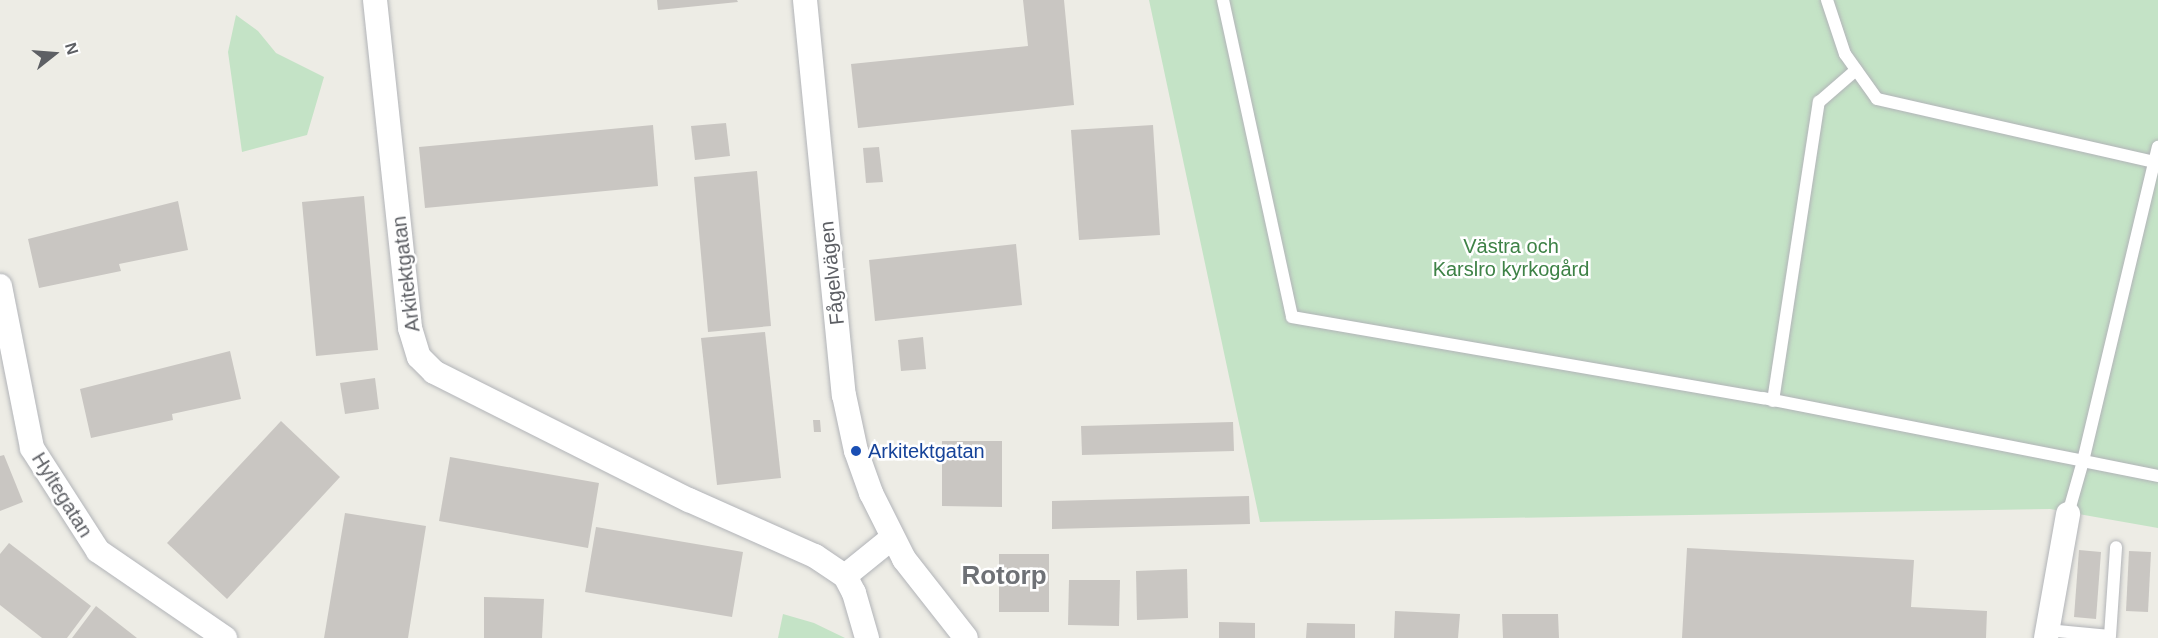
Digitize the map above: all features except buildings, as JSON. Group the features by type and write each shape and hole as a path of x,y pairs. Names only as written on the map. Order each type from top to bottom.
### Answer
{"street":[{"name":"Arkitektgatan","path":"375,0 410,328 419,357 434,372 689,500 815,556 845,576"},
{"name":"Fågelvägen","path":"805,0 848,418 871,493 892,538 944,614 966,638"},
{"name":"Hyltegatan","path":"0,286 32,448 98,551 225,638"},
{"path":"2046,634 2068,514"},
{"path":"867,638 855,593 845,576 892,538"}],"lane":[{"path":"1223,0 1292,317 1773,400 2158,476"},
{"path":"1827,0 1845,54 1877,99 2156,162"},
{"path":"1773,400 1819,102 1856,70"},
{"path":"2068,514 2083,461 2158,147"},
{"path":"2046,634 2110,636 2116,547"}],"green space":[{"name":"Västra och Karslro kyrkogård","path":"1149,0 2158,0 2158,528 2050,509 1260,522"},
{"path":"236,15 258,31 276,53 324,77 307,135 242,152 228,52"},
{"path":"783,614 814,623 845,638 778,638"}],"place":[{"name":"Arkitektgatan","path":"856,451"}],"district":[{"name":"Rotorp","path":"1004,576"}]}
